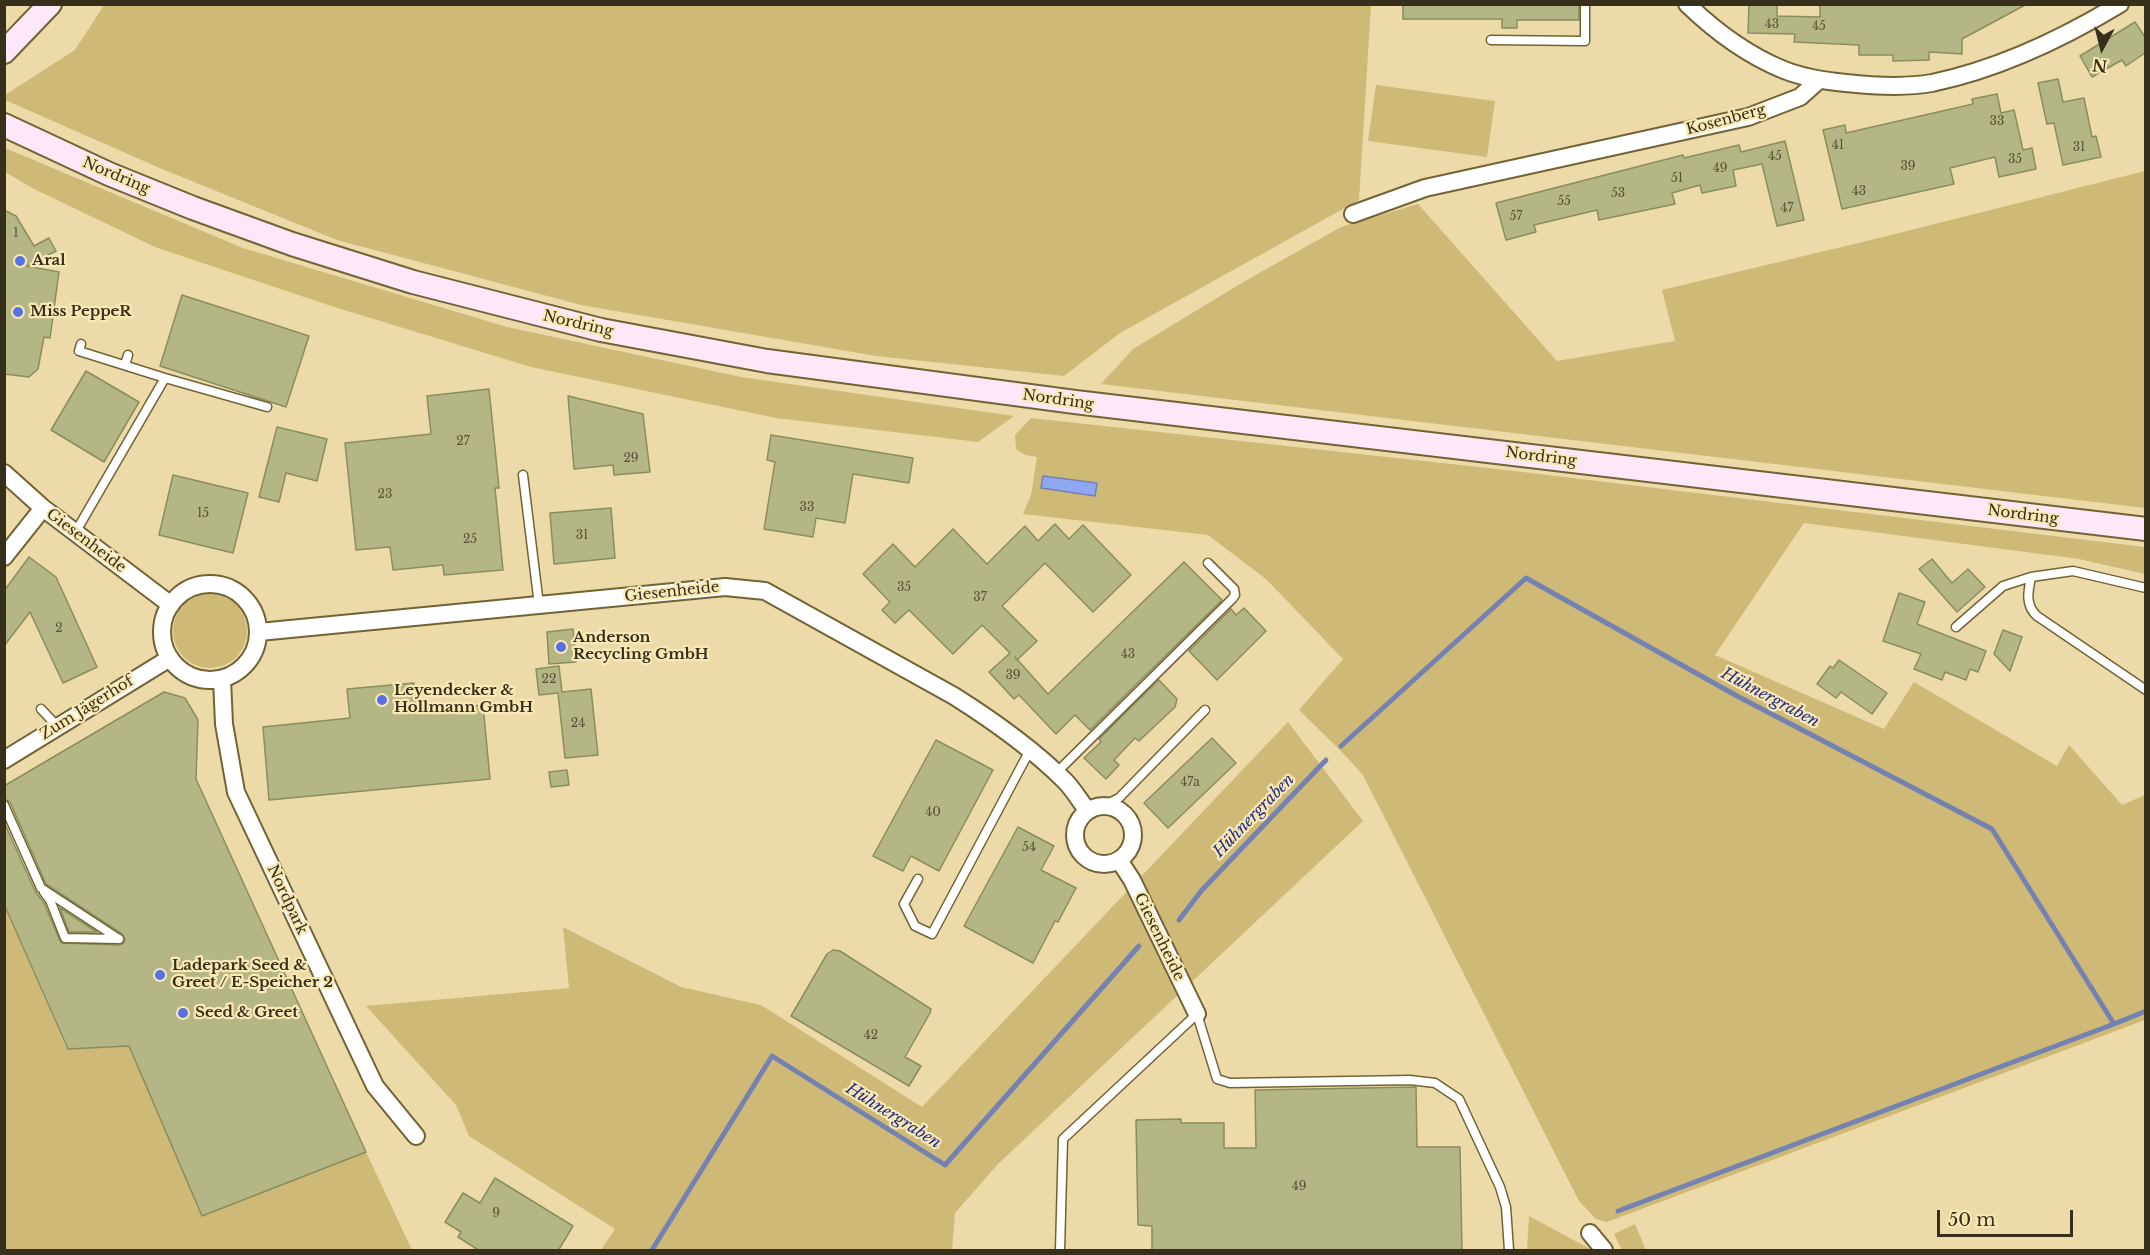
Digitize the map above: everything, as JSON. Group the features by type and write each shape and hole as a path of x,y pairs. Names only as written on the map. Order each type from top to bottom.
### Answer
{"main road":[{"path":"4,52 50,4"},
{"name":"Nordring","path":"4,125 109,174 204,212 353,264 494,304 601,330 767,361 1075,402 2145,529"}],"street":[{"path":"1687,4 1712,27 1738,46 1785,70 1819,80 1899,86 1931,83 2011,59 2049,44 2120,4"},
{"name":"Kosenberg","path":"1353,214 1425,188 1748,117 1800,97 1819,80"},
{"name":"Giesenheide","path":"4,473 43,508 171,604"},
{"path":"4,557 43,508"},
{"path":"210,584 225,586 238,593 249,603 256,616 259,632 257,644 248,661 234,674 222,679 207,680 179,669 164,645 162,631 171,604 181,593 195,586 210,584"},
{"name":"Giesenheide","path":"259,632 725,586 765,591 954,696 983,715 1030,750 1066,782 1087,810"},
{"name":"Zum Jägerhof","path":"4,760 170,657"},
{"name":"Nordpark","path":"222,679 224,724 236,792 375,1086 416,1136"},
{"path":"1105,805 1123,812 1133,828 1131,846 1126,854 1110,864 1100,864 1082,855 1074,837 1075,826 1087,810 1105,805"},
{"name":"Giesenheide","path":"1119,860 1132,880 1197,1014"},
{"path":"1590,1233 1604,1251"}],"lane":[{"path":"1491,40 1585,41 1585,4"},
{"path":"81,344 79,351 267,407"},
{"path":"124,365 128,355"},
{"path":"75,533 165,378"},
{"path":"523,475 539,605"},
{"path":"1056,773 1232,599 1235,594 1234,589 1208,563"},
{"path":"1956,627 2003,586 2031,577 2073,571 2145,588"},
{"path":"2031,577 2027,594 2030,609 2037,616 2145,690"},
{"path":"41,709 58,727"},
{"path":"1105,805 1119,798 1205,711"},
{"path":"918,879 904,904 915,926 932,934 1030,750"},
{"path":"4,805 42,888 50,900 66,938 119,939 42,888"},
{"path":"1060,1251 1063,1139 1197,1014 1216,1079 1230,1083 1410,1080 1435,1083 1459,1099 1500,1186 1506,1207 1509,1251"}],"shaded area":[{"path":"104,5 1371,5 1359,200 1120,333 1064,376 876,356 581,305 337,240 162,169 5,100 5,95 75,50"},
{"path":"1376,85 1495,101 1487,157 1368,141"},
{"path":"5,148 243,248 507,327 741,377 1014,416 978,442 776,418 531,367 328,305 155,247 34,189 5,172"},
{"path":"2145,171 2145,508 1101,384 1133,349 1245,281 1341,227 1418,204 1557,361 1675,341 1662,290"},
{"path":"1031,418 1506,470 2145,547 2145,574 2079,559 1804,523 1715,655 1884,729 1914,682 2057,766 2069,745 2122,805 2145,795 2145,1020 1607,1222 1596,1219 1579,1201 1363,775 1299,710 1343,659 1266,579 1208,535 1023,514 1031,495 1037,457 1025,455 1016,449 1015,435"},
{"path":"210,594 224,597 236,605 244,617 247,631 244,645 236,657 224,665 210,668 196,665 184,657 176,645 173,631 176,617 184,605 196,597"},
{"path":"1288,722 1363,821 998,1164 955,1213 952,1250 601,1250 615,1229 469,1136 456,1105 366,1006 569,988 563,927 681,987 761,1005 922,1107"},
{"path":"4,905 67,1049 129,1046 202,1216 366,1152 412,1250 5,1250"},
{"path":"1529,1216 1592,1250 1527,1250"},
{"path":"1635,1224 1646,1250 1622,1250 1614,1234"}],"water":[{"path":"1043,476 1097,483 1095,496 1041,488"}],"building":[{"path":"1403,4 1579,4 1579,20 1517,20 1517,28 1502,28 1502,19 1403,19"},
{"path":"1749,4 1777,4 1777,16 1820,17 1820,4 2027,4 1962,39 1962,54 1929,52 1929,60 1893,61 1893,55 1859,55 1859,45 1794,42 1795,34 1748,33"},
{"path":"2135,22 2145,37 2145,53 2126,66 2122,60 2092,77 2080,56"},
{"path":"2058,79 2063,102 2084,98 2092,137 2096,136 2101,157 2063,165 2054,123 2047,124 2038,83"},
{"path":"1997,94 2001,113 2014,110 2023,150 2032,148 2036,169 1999,177 1995,157 1950,168 1954,184 1842,209 1823,130 1845,125 1846,133 1973,104 1972,99"},
{"path":"1785,141 1804,220 1777,226 1762,164 1733,170 1736,186 1702,193 1700,185 1672,193 1675,204 1599,220 1597,210 1534,225 1536,232 1506,240 1496,203 1683,155 1684,158 1739,145 1741,152"},
{"path":"4,210 16,216 34,246 49,238 56,251 27,266 59,272 50,338 44,337 38,369 29,377 4,374"},
{"path":"182,295 309,336 286,407 160,366"},
{"path":"86,371 139,402 104,462 51,430"},
{"path":"489,389 499,488 495,488 503,570 444,575 443,565 393,570 390,547 356,550 345,443 431,434 427,396"},
{"path":"568,396 643,414 650,472 614,475 613,465 574,469"},
{"path":"277,427 327,439 317,481 286,473 279,502 259,497"},
{"path":"771,435 913,458 909,483 853,474 845,523 816,518 813,537 764,529 775,462 767,460"},
{"path":"173,475 248,493 233,553 159,535"},
{"path":"611,508 615,558 554,564 550,513"},
{"path":"1055,524 1069,539 1083,525 1131,575 1093,612 1045,563 1002,606 1037,641 1017,660 1048,694 1184,562 1222,600 1090,730 1075,715 1056,734 1019,695 1014,699 989,672 1010,653 982,625 953,654 909,610 895,623 882,610 890,602 863,574 893,544 915,567 953,529 987,564 1025,526 1038,541"},
{"path":"29,557 56,577 97,667 63,683 30,612 4,646 4,591"},
{"path":"1932,559 1952,583 1968,569 1985,587 1957,612 1919,569"},
{"path":"1899,593 1925,602 1917,624 1986,651 1978,672 1970,669 1966,680 1945,672 1942,680 1914,669 1921,654 1883,641"},
{"path":"1244,608 1266,631 1217,680 1189,651 1231,609 1236,615"},
{"path":"573,629 576,662 549,664 547,632"},
{"path":"2003,630 2022,637 2010,671 1994,654"},
{"path":"1839,660 1887,693 1872,714 1841,692 1836,698 1817,684 1830,666 1833,668"},
{"path":"559,666 562,692 591,689 598,755 565,758 558,693 539,695 536,669"},
{"path":"1159,680 1177,699 1175,707 1139,741 1135,738 1114,760 1119,765 1106,779 1084,758 1101,742 1099,739"},
{"path":"414,683 417,711 483,705 490,779 269,800 263,727 350,718 347,689"},
{"name":"Ladepark Seed & Greet / E-Speicher 2","path":"164,692 185,698 198,720 196,779 366,1152 202,1216 129,1046 68,1049 4,904 4,822 61,943 119,945 124,943 125,939 122,934 46,884 10,802 4,799 4,786"},
{"path":"1212,738 1236,763 1168,828 1144,803"},
{"path":"936,740 993,770 939,871 911,856 903,871 873,856"},
{"path":"567,770 569,785 551,787 549,772"},
{"path":"1018,827 1054,846 1041,870 1076,888 1058,922 1055,921 1033,963 964,926"},
{"path":"60,908 97,932 69,932"},
{"path":"833,950 840,951 931,1009 905,1057 921,1066 909,1086 791,1016 827,954"},
{"path":"1416,1087 1417,1147 1460,1147 1462,1251 1152,1251 1152,1226 1138,1225 1136,1120 1181,1119 1181,1123 1224,1123 1224,1148 1256,1148 1255,1090"},
{"path":"495,1178 573,1226 558,1251 480,1251 458,1237 461,1232 445,1222 463,1193 480,1203"}],"waterway":[{"name":"Hühnergraben","path":"1341,746 1526,578 1737,696 1992,829 2114,1024 2146,1011"},
{"name":"Hühnergraben","path":"1179,920 1202,890 1326,760"},
{"name":"Hühnergraben","path":"652,1250 772,1056 945,1165 1139,946"},
{"path":"1618,1211 2114,1024"}],"place":[{"name":"Aral","path":"20,261"},
{"name":"Miss PeppeR","path":"18,312"},
{"name":"Anderson Recycling GmbH","path":"561,647"},
{"name":"Leyendecker & Hollmann GmbH","path":"382,700"},
{"name":"Ladepark Seed & Greet / E-Speicher 2","path":"160,975"},
{"name":"Seed & Greet","path":"183,1013"}]}
